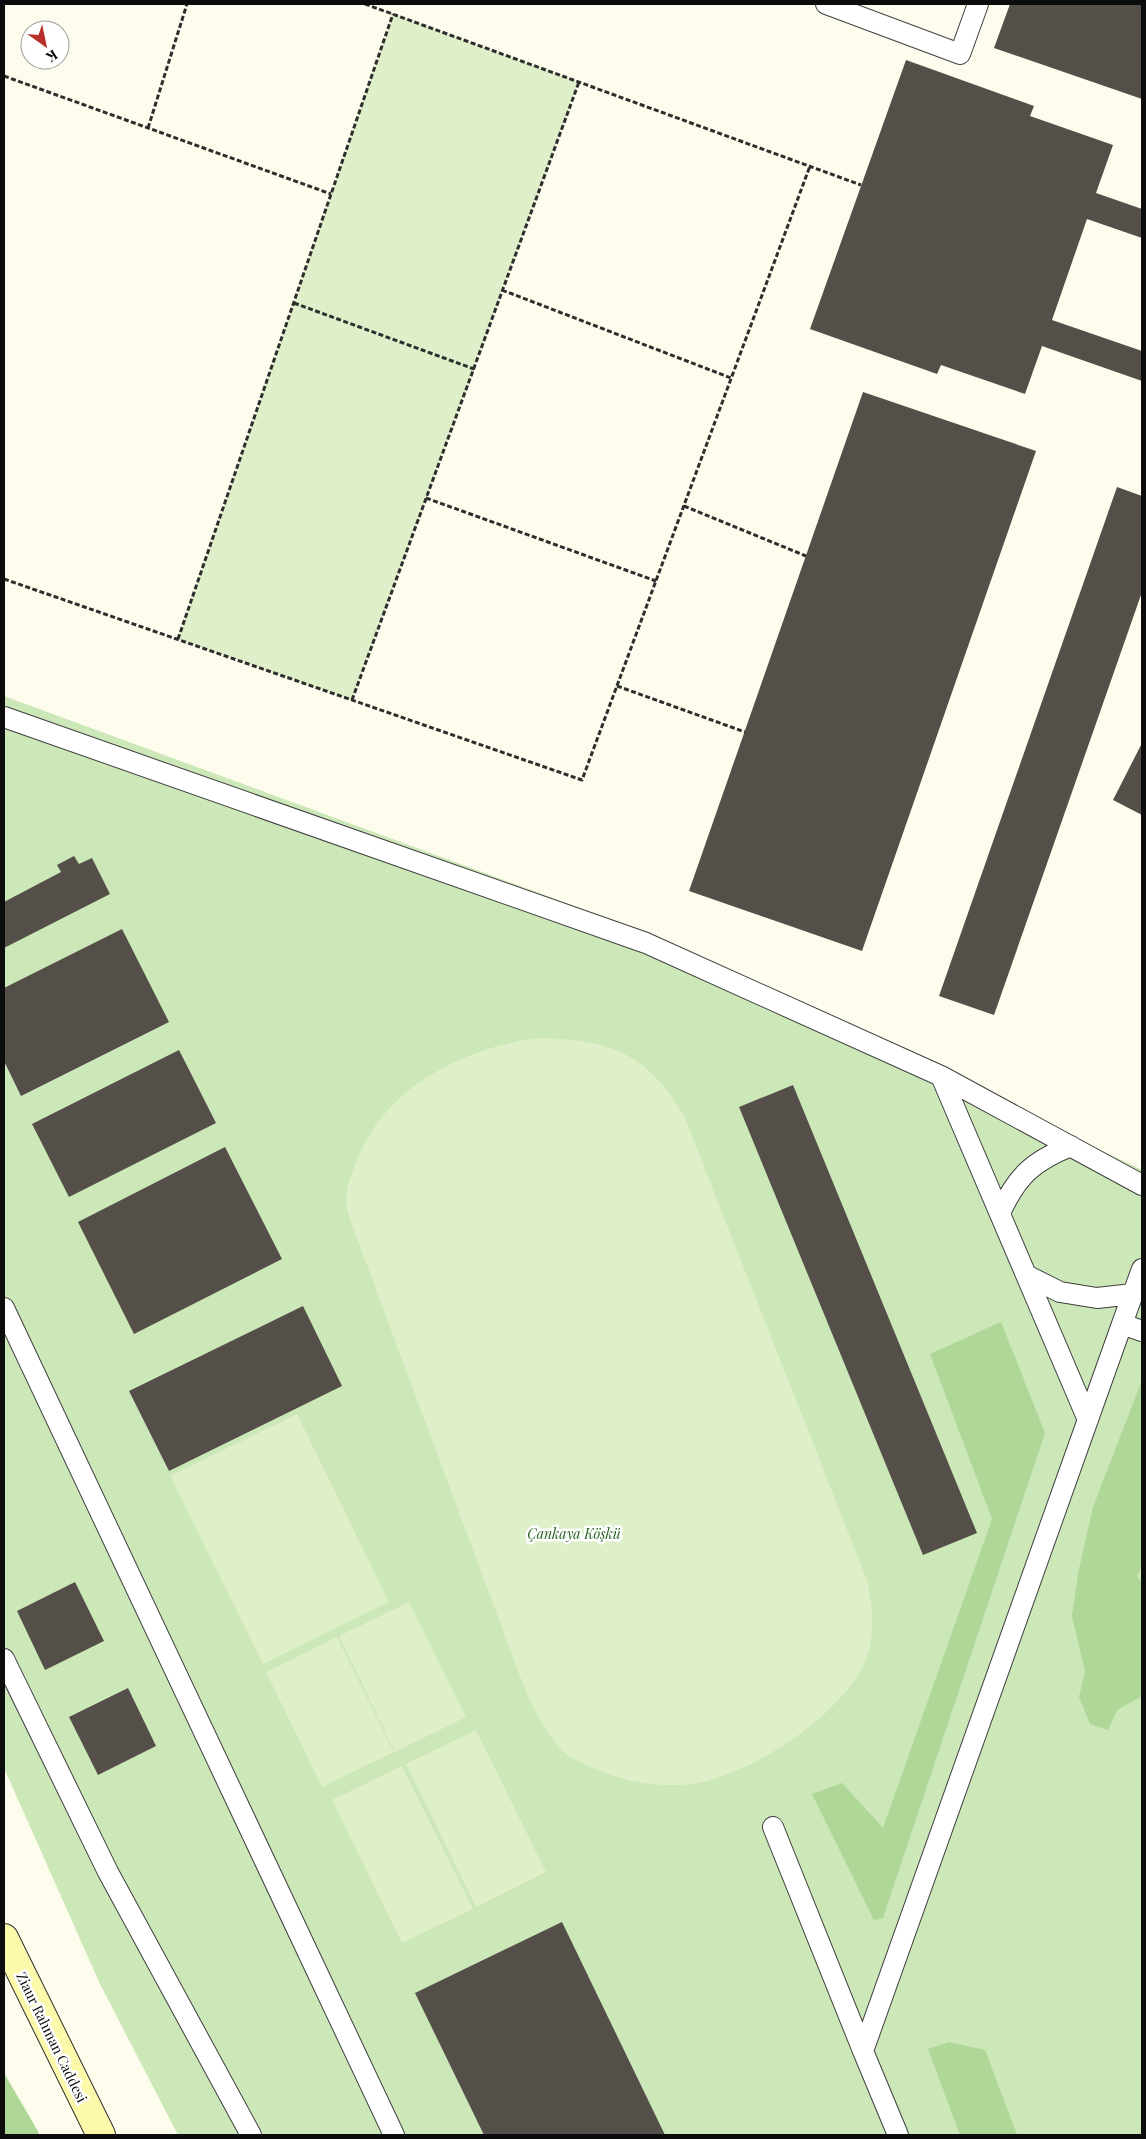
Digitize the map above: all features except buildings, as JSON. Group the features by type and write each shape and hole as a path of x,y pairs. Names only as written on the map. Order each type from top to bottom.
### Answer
{"main road":[{"name":"Ziaur Rahman Caddesi","path":"4,1938 101,2135"}],"lane":[{"path":"826,4 960,54 978,4"},
{"path":"4,717 646,943 941,1076 1142,1185"},
{"path":"941,1076 1088,1420"},
{"path":"1000,1213 1011,1190 1027,1171 1047,1155 1071,1146"},
{"path":"863,2051 1142,1269"},
{"path":"1028,1276 1060,1292 1096,1298 1133,1294"},
{"path":"4,1308 394,2135"},
{"path":"1122,1324 1142,1331"},
{"path":"4,1659 108,1872 251,2135"},
{"path":"774,1827 898,2135"}],"path":[{"path":"148,128 187,4"},
{"path":"364,4 861,184"},
{"path":"178,639 393,14"},
{"path":"4,76 331,194"},
{"path":"352,700 578,82"},
{"path":"4,579 582,780 810,166"},
{"path":"502,290 731,378"},
{"path":"294,303 474,369"},
{"path":"426,498 656,581"},
{"path":"684,506 806,556"},
{"path":"617,686 744,732"}],"green space":[{"path":"393,14 579,82 352,700 178,639"},
{"name":"Çankaya Köşkü","path":"4,696 648,933 943,1065 1070,1135 1142,1170 1142,2135 178,2135 100,1984 4,1768"},
{"path":"537,1038 585,1042 605,1046 623,1053 640,1063 655,1077 670,1094 684,1116 867,1580 872,1611 871,1642 865,1662 852,1683 834,1705 811,1726 785,1745 729,1774 703,1782 678,1785 657,1784 624,1779 603,1772 566,1754 544,1726 527,1695 348,1215 346,1198 349,1181 357,1160 370,1134 387,1112 407,1092 430,1075 455,1062 509,1043"},
{"path":"1001,1322 1045,1433 883,1918 874,1920 812,1794 842,1783 883,1828 992,1519 930,1354"},
{"path":"1142,1380 1142,1567 1137,1576 1142,1584 1142,1696 1117,1710 1108,1730 1090,1724 1079,1697 1085,1671 1072,1616 1079,1569 1093,1507"},
{"path":"297,1414 389,1602 263,1664 170,1476"},
{"path":"409,1602 466,1717 395,1752 339,1636"},
{"path":"337,1637 394,1752 322,1787 266,1672"},
{"path":"476,1730 546,1872 476,1907 406,1764"},
{"path":"402,1766 473,1909 402,1943 332,1800"},
{"path":"949,2042 985,2050 1017,2135 960,2135 928,2049"},
{"path":"4,2073 39,2133 36,2135 4,2135"}]}
